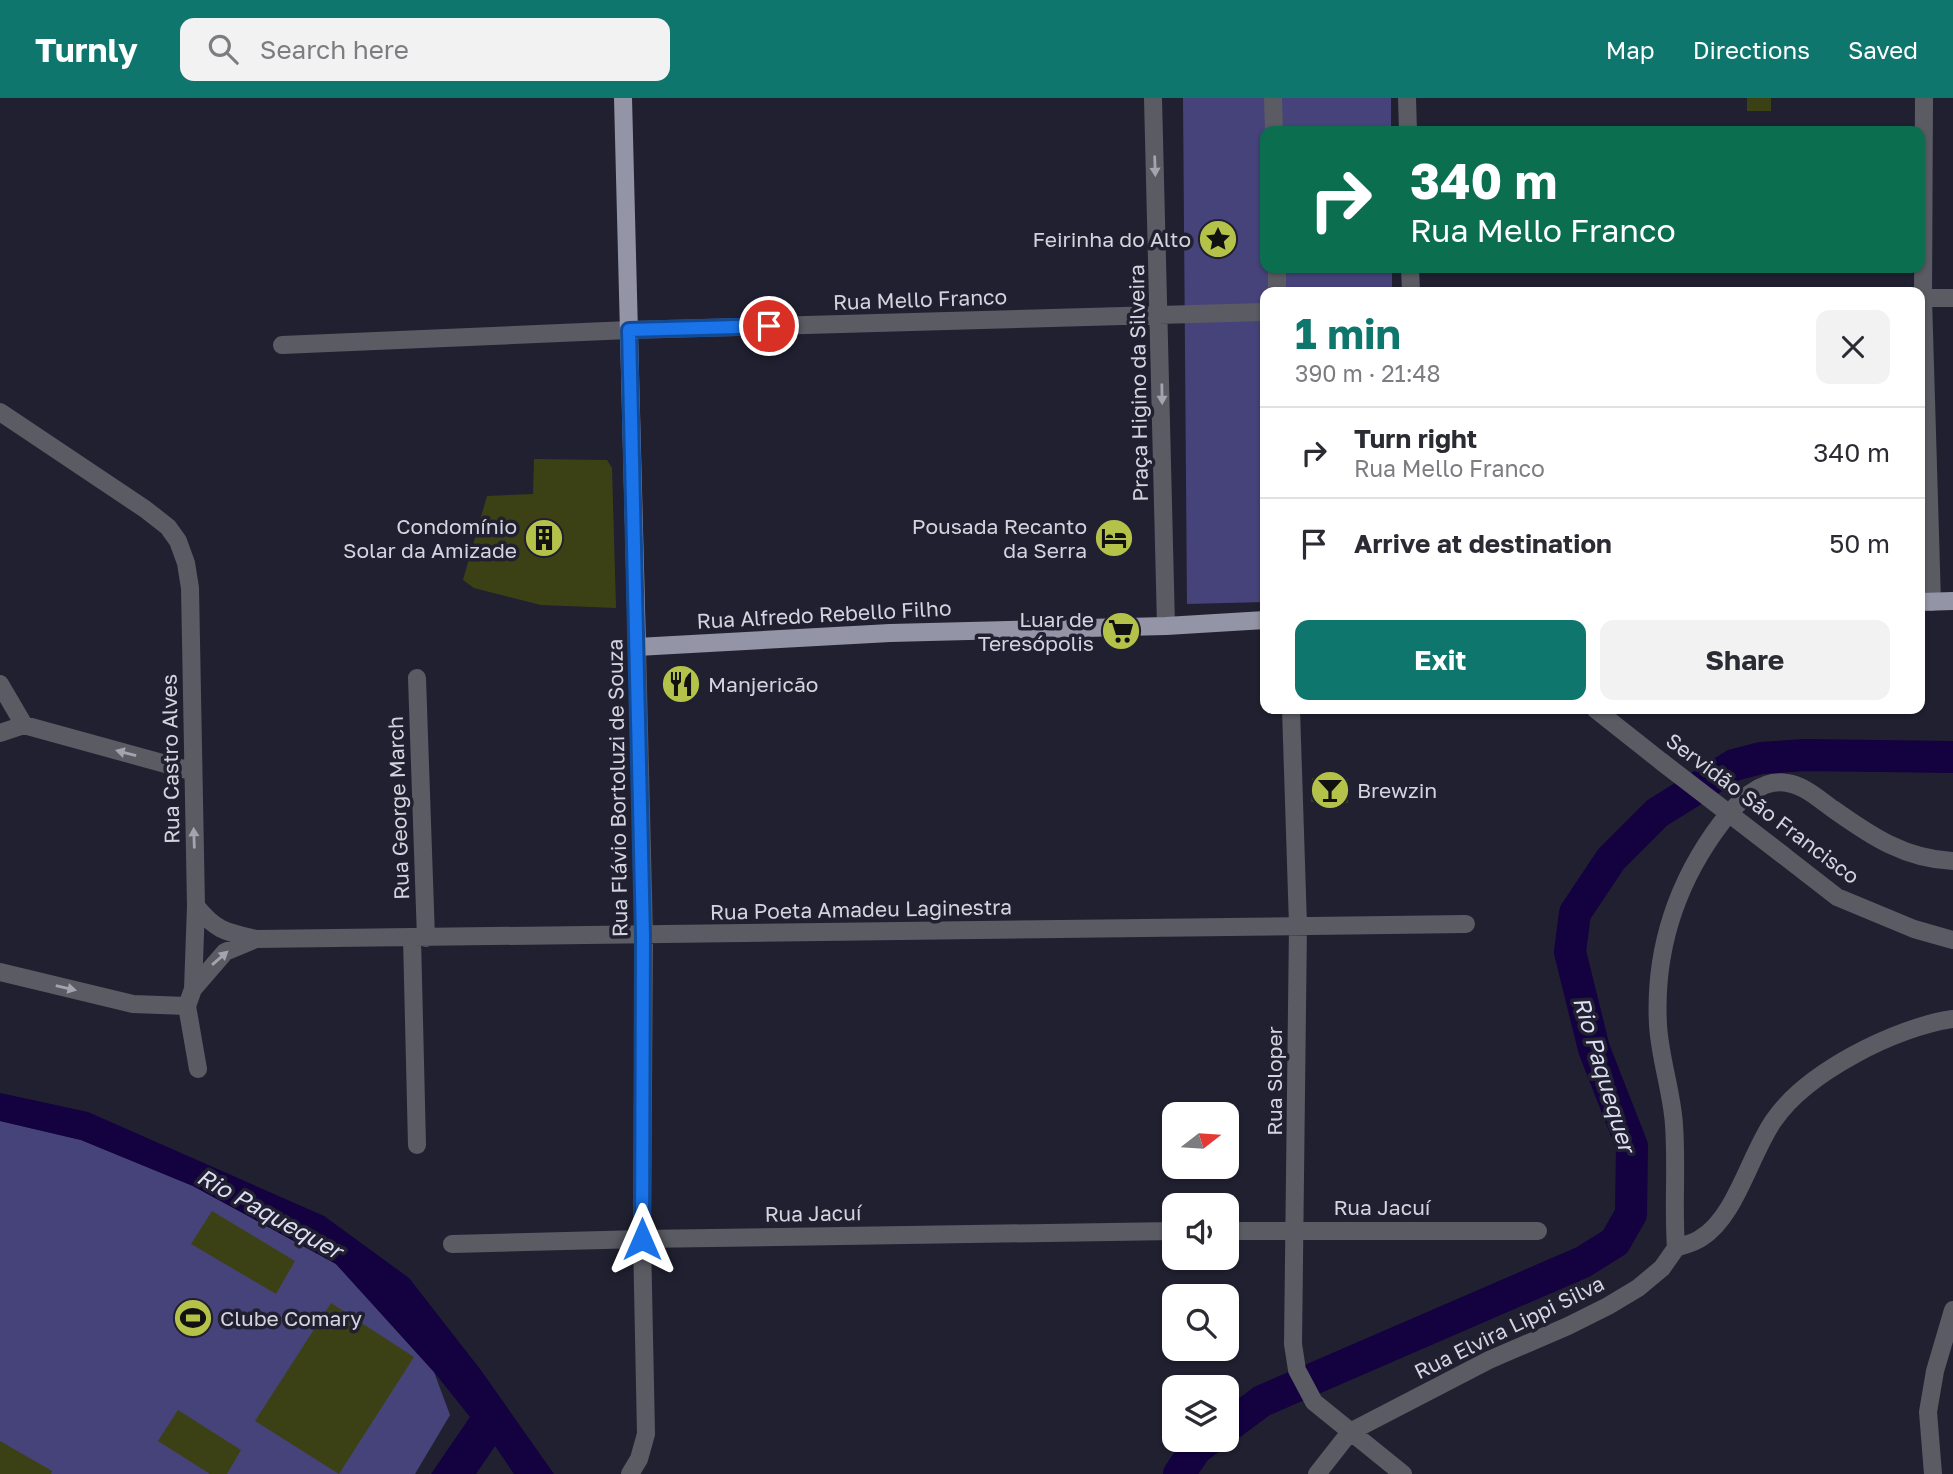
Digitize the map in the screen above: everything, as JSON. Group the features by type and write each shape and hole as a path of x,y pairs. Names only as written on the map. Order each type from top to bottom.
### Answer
{"main road":[{"name":"Rua Flávio Bortoluzi de Souza","path":"623,98 637,647"},
{"path":"1926,602 1953,601"},
{"name":"Rua Alfredo Rebello Filho","path":"637,647 903,632 1166,626 1260,620"}],"street":[{"name":"Praça Higino da Silveira","path":"1153,98 1166,626"},
{"path":"1273,98 1274,126"},
{"path":"1407,98 1408,126"},
{"path":"1924,98 1924,126"},
{"path":"1925,298 1953,298"},
{"name":"Rua Mello Franco","path":"282,345 629,330 1260,312"},
{"name":"Rua Castro Alves","path":"0,412 168,527 178,541 186,563 190,589 191,771 196,906 190,998 198,1069"},
{"path":"1925,541 1926,602"},
{"name":"Rua Flávio Bortoluzi de Souza","path":"631,1474 639,1459 646,1434 642,1239 643,936 637,647"},
{"name":"Rua George March","path":"416,678 419,938 417,1145"},
{"path":"0,684 24,725"},
{"name":"Rua Sloper","path":"1291,714 1298,925 1293,1344 1297,1370 1314,1402 1403,1474"},
{"name":"Servidão São Francisco","path":"1601,714 1837,897 1914,929 1953,940"},
{"path":"0,733 24,725 191,771"},
{"path":"1953,861 1908,854 1874,838 1806,790 1787,783 1772,784 1745,795 1714,832 1692,864 1677,896 1662,956 1658,1025 1674,1122 1676,1248 1700,1239 1724,1215 1774,1119 1805,1087 1880,1042 1911,1029 1953,1019"},
{"name":"Rua Poeta Amadeu Laginestra","path":"196,906 213,926 227,933 256,939 643,936 1466,923"},
{"name":"Rua Poeta Amadeu Laginestra","path":"190,998 225,953 256,939"},
{"path":"0,972 133,1004 190,998"},
{"name":"Rua Jacuí","path":"452,1244 1162,1231"},
{"name":"Rua Jacuí","path":"1239,1231 1538,1231"},
{"name":"Rua Elvira Lippi Silva","path":"1350,1432 1489,1360 1608,1306 1638,1288 1662,1268 1676,1248"},
{"path":"1933,1474 1928,1412 1935,1371 1953,1310"},
{"path":"1317,1474 1350,1432"}],"shaded area":[{"path":"1183,98 1391,98 1391,126 1260,126 1260,273 1392,273 1392,287 1260,287 1260,602 1187,604"},
{"name":"Clube Comary","path":"0,1121 81,1140 193,1186 336,1264 434,1372 450,1415 415,1474 0,1474"}],"water":[{"path":"0,1093 88,1112 324,1216 409,1278 480,1369 554,1474 514,1474 495,1446 476,1474 431,1474 470,1417 434,1372 336,1264 193,1186 81,1140 0,1121"}],"building":[{"path":"1747,98 1771,98 1771,111 1747,111"},
{"name":"Condomínio Solar da Amizade","path":"534,459 607,460 612,468 616,608 541,605 474,588 463,580 487,496 533,494"},
{"name":"Brewzin","path":"1312,778 1348,779 1348,803 1311,802"},
{"path":"212,1211 295,1261 276,1294 191,1244"},
{"path":"331,1303 414,1357 339,1474 255,1421"},
{"path":"178,1410 241,1450 227,1474 210,1474 158,1441"},
{"path":"0,1441 52,1471 51,1474 0,1474"}],"waterway":[{"name":"Rio Paquequer","path":"1239,1418 1262,1401 1583,1262 1615,1242 1631,1214 1632,1146 1594,1049 1570,952 1575,913 1611,859 1657,813 1734,765 1761,758 1805,755 1953,757"},
{"name":"Rio Paquequer","path":"1179,1474 1194,1452"}],"place":[{"name":"Feirinha do Alto","path":"1218,239"},
{"name":"Condomínio Solar da Amizade","path":"544,538"},
{"name":"Pousada Recanto da Serra","path":"1114,538"},
{"name":"Luar de Teresópolis","path":"1121,631"},
{"name":"Manjericão","path":"681,684"},
{"name":"Brewzin","path":"1330,790"},
{"name":"Clube Comary","path":"193,1318"}],"route":[{"path":"642,1239 643,936 629,330 769,326"}]}
